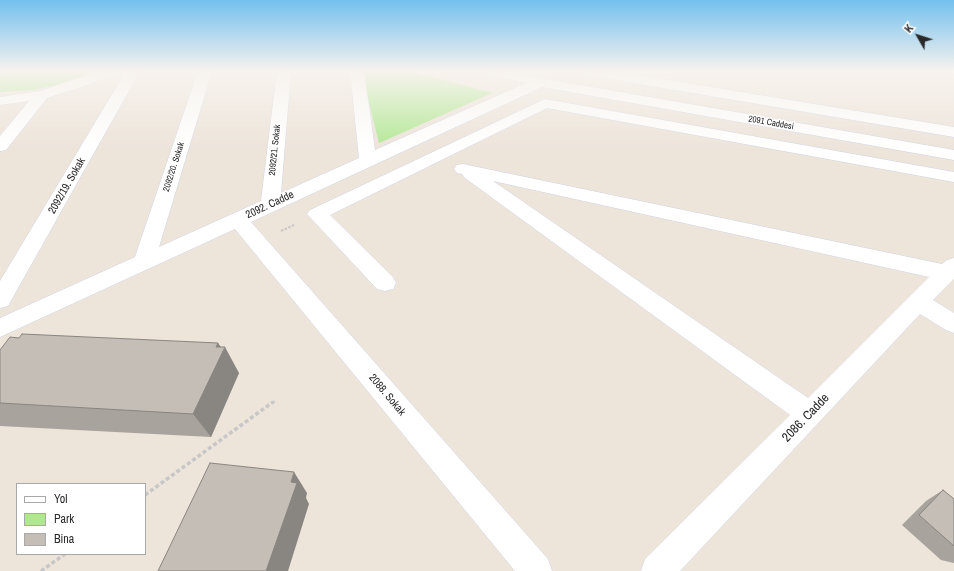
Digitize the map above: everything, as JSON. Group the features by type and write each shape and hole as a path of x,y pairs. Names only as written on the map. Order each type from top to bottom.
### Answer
{"street":[{"path":"0,101 23,98"},
{"path":"0,146 40,98"},
{"name":"2092/19. Sokak","path":"0,300 118,98"},
{"name":"2092/20. Sokak","path":"144,263 197,98"},
{"name":"2092/21. Sokak","path":"270,205 281,98"},
{"path":"360,98 368,161"},
{"name":"2092. Cadde","path":"0,328 506,98"},
{"name":"2091 Caddesi","path":"629,98 954,155"},
{"path":"747,98 954,132"},
{"path":"385,283 317,214 545,103 954,177"},
{"path":"441,153 810,414"},
{"path":"464,169 950,269"},
{"name":"2088. Sokak","path":"238,220 536,571"},
{"name":"2086. Cadde","path":"658,571 950,269"},
{"path":"918,302 954,324"}],"path":[{"path":"257,242 317,214"},
{"path":"146,494 275,401"},
{"path":"41,571 64,555"}],"green space":[{"path":"368,98 481,98 379,143"}],"building":[{"path":"22,334 218,343 216,347 225,347 193,414 0,403 0,350 10,337 19,338"},
{"path":"210,463 294,472 291,482 297,483 266,571 158,571"},
{"path":"943,490 954,499 954,546 919,515"}]}
